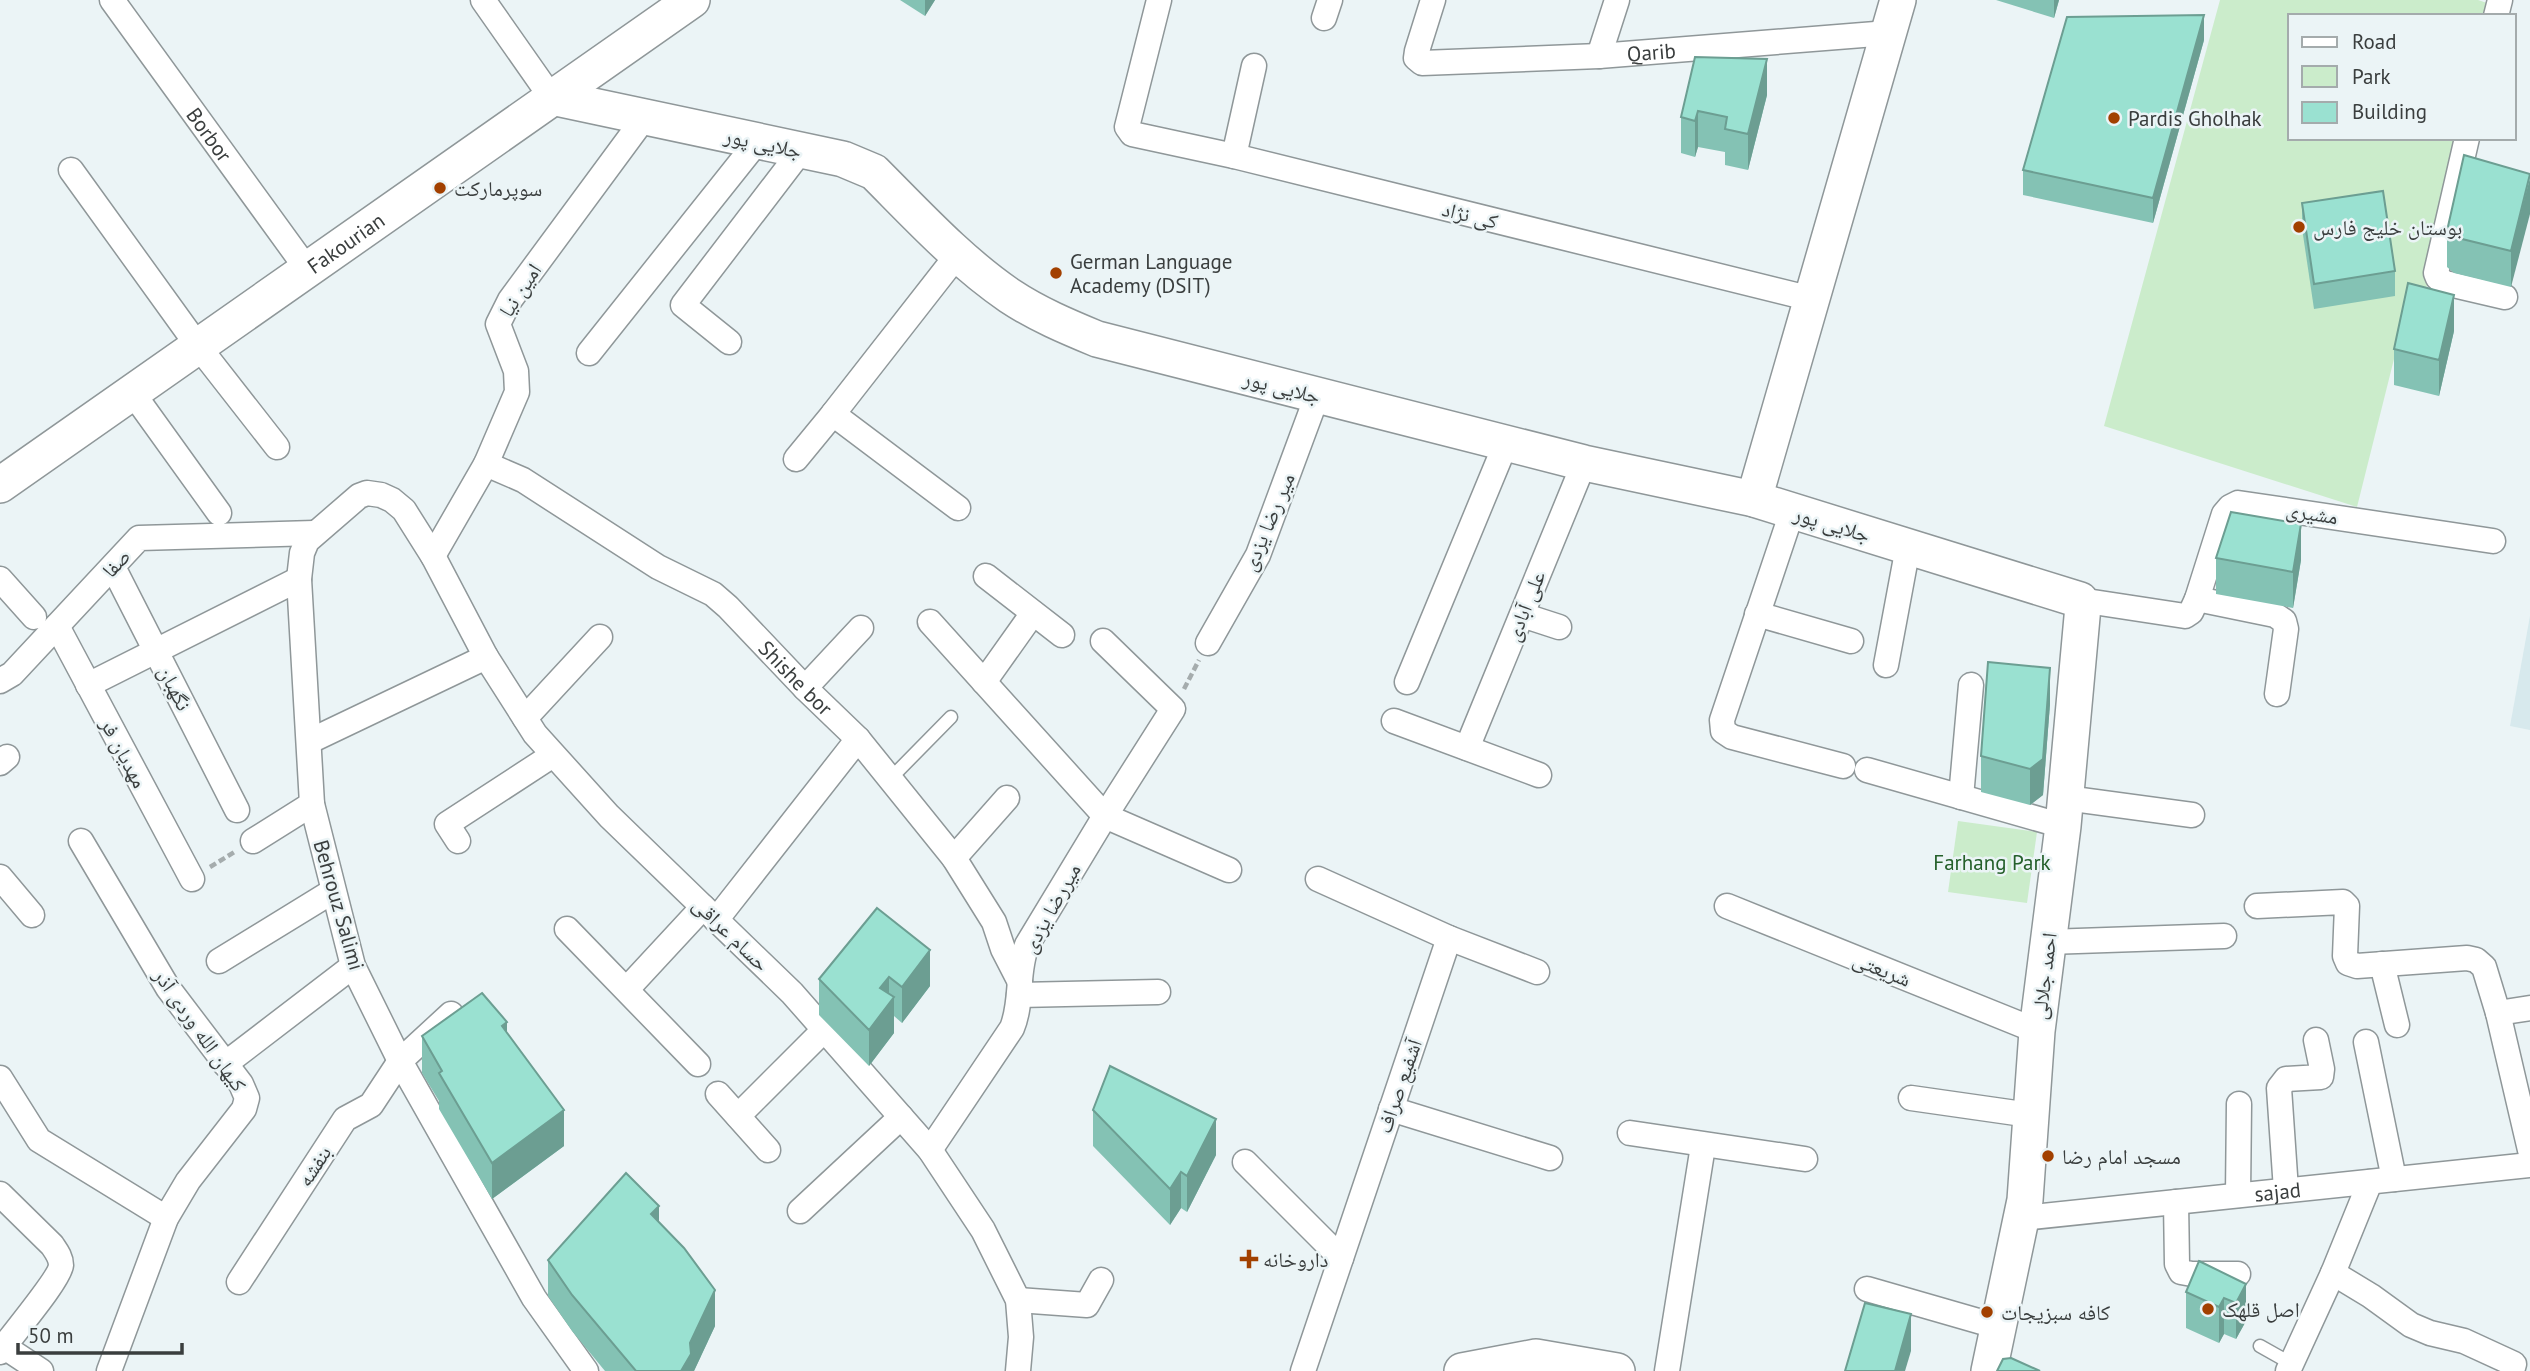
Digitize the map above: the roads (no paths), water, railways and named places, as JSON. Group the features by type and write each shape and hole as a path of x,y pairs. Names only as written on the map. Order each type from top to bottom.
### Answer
{"street":[{"name":"Borbor","path":"111,0 307,269"},
{"path":"483,0 551,97"},
{"name":"Fakourian","path":"0,485 691,0"},
{"name":"کی نژاد","path":"1159,0 1127,127 1132,134 1234,156 1812,299"},
{"name":"Qarib","path":"1433,0 1416,58 1422,63 1599,56 1888,33"},
{"path":"1599,56 1618,0"},
{"path":"1754,499 1898,0"},
{"path":"1234,156 1254,66"},
{"name":"جلایی پور","path":"551,97 843,159 874,172 958,254 1010,296 1053,320 1097,339 1584,463 1754,499 2070,596"},
{"name":"امین نیا","path":"433,556 486,464 517,392 518,382 498,324 510,300 645,117"},
{"path":"2467,140 2436,273 2445,283 2505,298"},
{"path":"589,353 757,142"},
{"path":"730,342 683,305 800,152"},
{"path":"71,170 198,346 277,447"},
{"path":"796,459 958,254"},
{"path":"132,392 219,513"},
{"name":"میر رضا یزدی","path":"1208,643 1258,555 1318,396"},
{"path":"833,414 958,508"},
{"path":"1407,682 1506,443"},
{"name":"علی آبادی","path":"1467,748 1584,463"},
{"name":"Shishe bor","path":"486,464 523,480 657,567 713,594 729,607 858,739 954,858 994,922 1019,988"},
{"name":"Behrouz Salimi","path":"404,510 381,495 359,496 314,533 304,547 299,579 312,804 353,966 400,1061 534,1298 586,1371"},
{"name":"مشیری","path":"2197,599 2224,514 2238,503 2493,541"},
{"name":"حسام عراقی","path":"404,510 433,556 486,657 535,734 609,816 792,993 930,1150 983,1230 1003,1265 1018,1300 1021,1336 1018,1371"},
{"path":"1792,512 1722,720 1723,731 1732,737 1961,797 2064,812 2192,816"},
{"name":"صفا","path":"0,681 12,674 139,538 314,533"},
{"path":"1886,665 1908,547"},
{"name":"نگهبان","path":"113,566 237,810"},
{"path":"986,576 1062,635"},
{"path":"0,579 34,617"},
{"path":"88,685 299,579"},
{"path":"2070,596 2185,616 2191,612 2197,599 2275,615 2284,621 2286,629 2277,694"},
{"name":"احمد جلالی","path":"1992,1370 2023,1218 2037,1031 2064,812 2083,607 2070,596"},
{"path":"984,682 1033,613"},
{"path":"1757,614 1851,641"},
{"path":"1522,615 1559,627"},
{"path":"930,622 1105,816 1229,870"},
{"name":"مهدیان فر","path":"57,626 192,879"},
{"path":"806,688 861,628"},
{"path":"525,718 600,637"},
{"name":"میررضا یزدی","path":"930,1150 1012,1028 1017,1015 1021,965 1027,945 1173,709 1103,641"},
{"path":"310,741 486,657"},
{"path":"1961,797 1970,685"},
{"path":"1394,721 1539,775"},
{"path":"627,989 710,913 858,739"},
{"path":"458,841 447,824 553,755"},
{"path":"954,858 1007,798"},
{"path":"253,841 312,804"},
{"name":"کیهان الله وردی آذر","path":"81,841 168,988 245,1091 247,1098 244,1109 188,1181 166,1218 108,1371"},
{"path":"0,877 32,915"},
{"path":"1318,879 1449,938 1537,972"},
{"path":"219,961 333,891"},
{"path":"2257,906 2343,902 2347,906 2345,956 2348,963 2357,966 2468,958 2476,960 2484,967 2498,1013 2530,1150"},
{"name":"شریعتی","path":"1727,906 2037,1031"},
{"path":"567,929 698,1064"},
{"path":"2048,943 2224,936"},
{"name":"آشفیع صراف","path":"1303,1371 1449,938"},
{"path":"2382,964 2397,1025"},
{"path":"225,1064 353,966"},
{"path":"1019,988 1157,992"},
{"path":"2498,1013 2530,1008"},
{"name":"بنفشه","path":"239,1282 345,1119 371,1105 400,1061 452,1014"},
{"path":"738,1116 824,1030"},
{"path":"2286,1190 2279,1088 2286,1079 2320,1077 2322,1069 2316,1040"},
{"path":"2290,1368 2333,1273 2382,1180 2366,1042"},
{"path":"0,1078 39,1140 166,1218"},
{"path":"718,1094 768,1150"},
{"path":"1911,1098 2030,1115"},
{"path":"2238,1195 2239,1104"},
{"path":"1391,1109 1550,1158"},
{"path":"800,1211 901,1117"},
{"path":"1630,1133 1703,1146 1805,1158"},
{"path":"1667,1371 1703,1146"},
{"path":"1245,1162 1341,1258"},
{"name":"sajad","path":"2023,1218 2530,1165"},
{"path":"0,1194 58,1253 60,1269 1,1348 41,1371"},
{"path":"2176,1202 2177,1264 2181,1272 2238,1274"},
{"path":"2333,1273 2411,1325 2430,1333 2464,1341 2518,1368"},
{"path":"1018,1300 1087,1305 1101,1280"},
{"path":"534,1298 556,1281"},
{"path":"1867,1289 1999,1327"},
{"path":"1462,1371 1536,1357 1617,1371"}],"lane":[{"path":"890,779 951,717"},
{"path":"2260,1346 2290,1368"}],"place":[{"name":"Pardis Gholhak","path":"2114,118"},
{"name":"سوپرمارکت","path":"440,188"},
{"name":"بوستان خلیج فارس","path":"2299,227"},
{"name":"German Language Academy (DSIT)","path":"1056,273"},
{"name":"مسجد امام رضا","path":"2048,1156"},
{"name":"داروخانه","path":"1249,1259"},
{"name":"اصل قلهک","path":"2208,1309"},
{"name":"کافه سبزیجات","path":"1987,1312"}],"park label":[{"name":"Farhang Park","path":"1992,862"}]}
